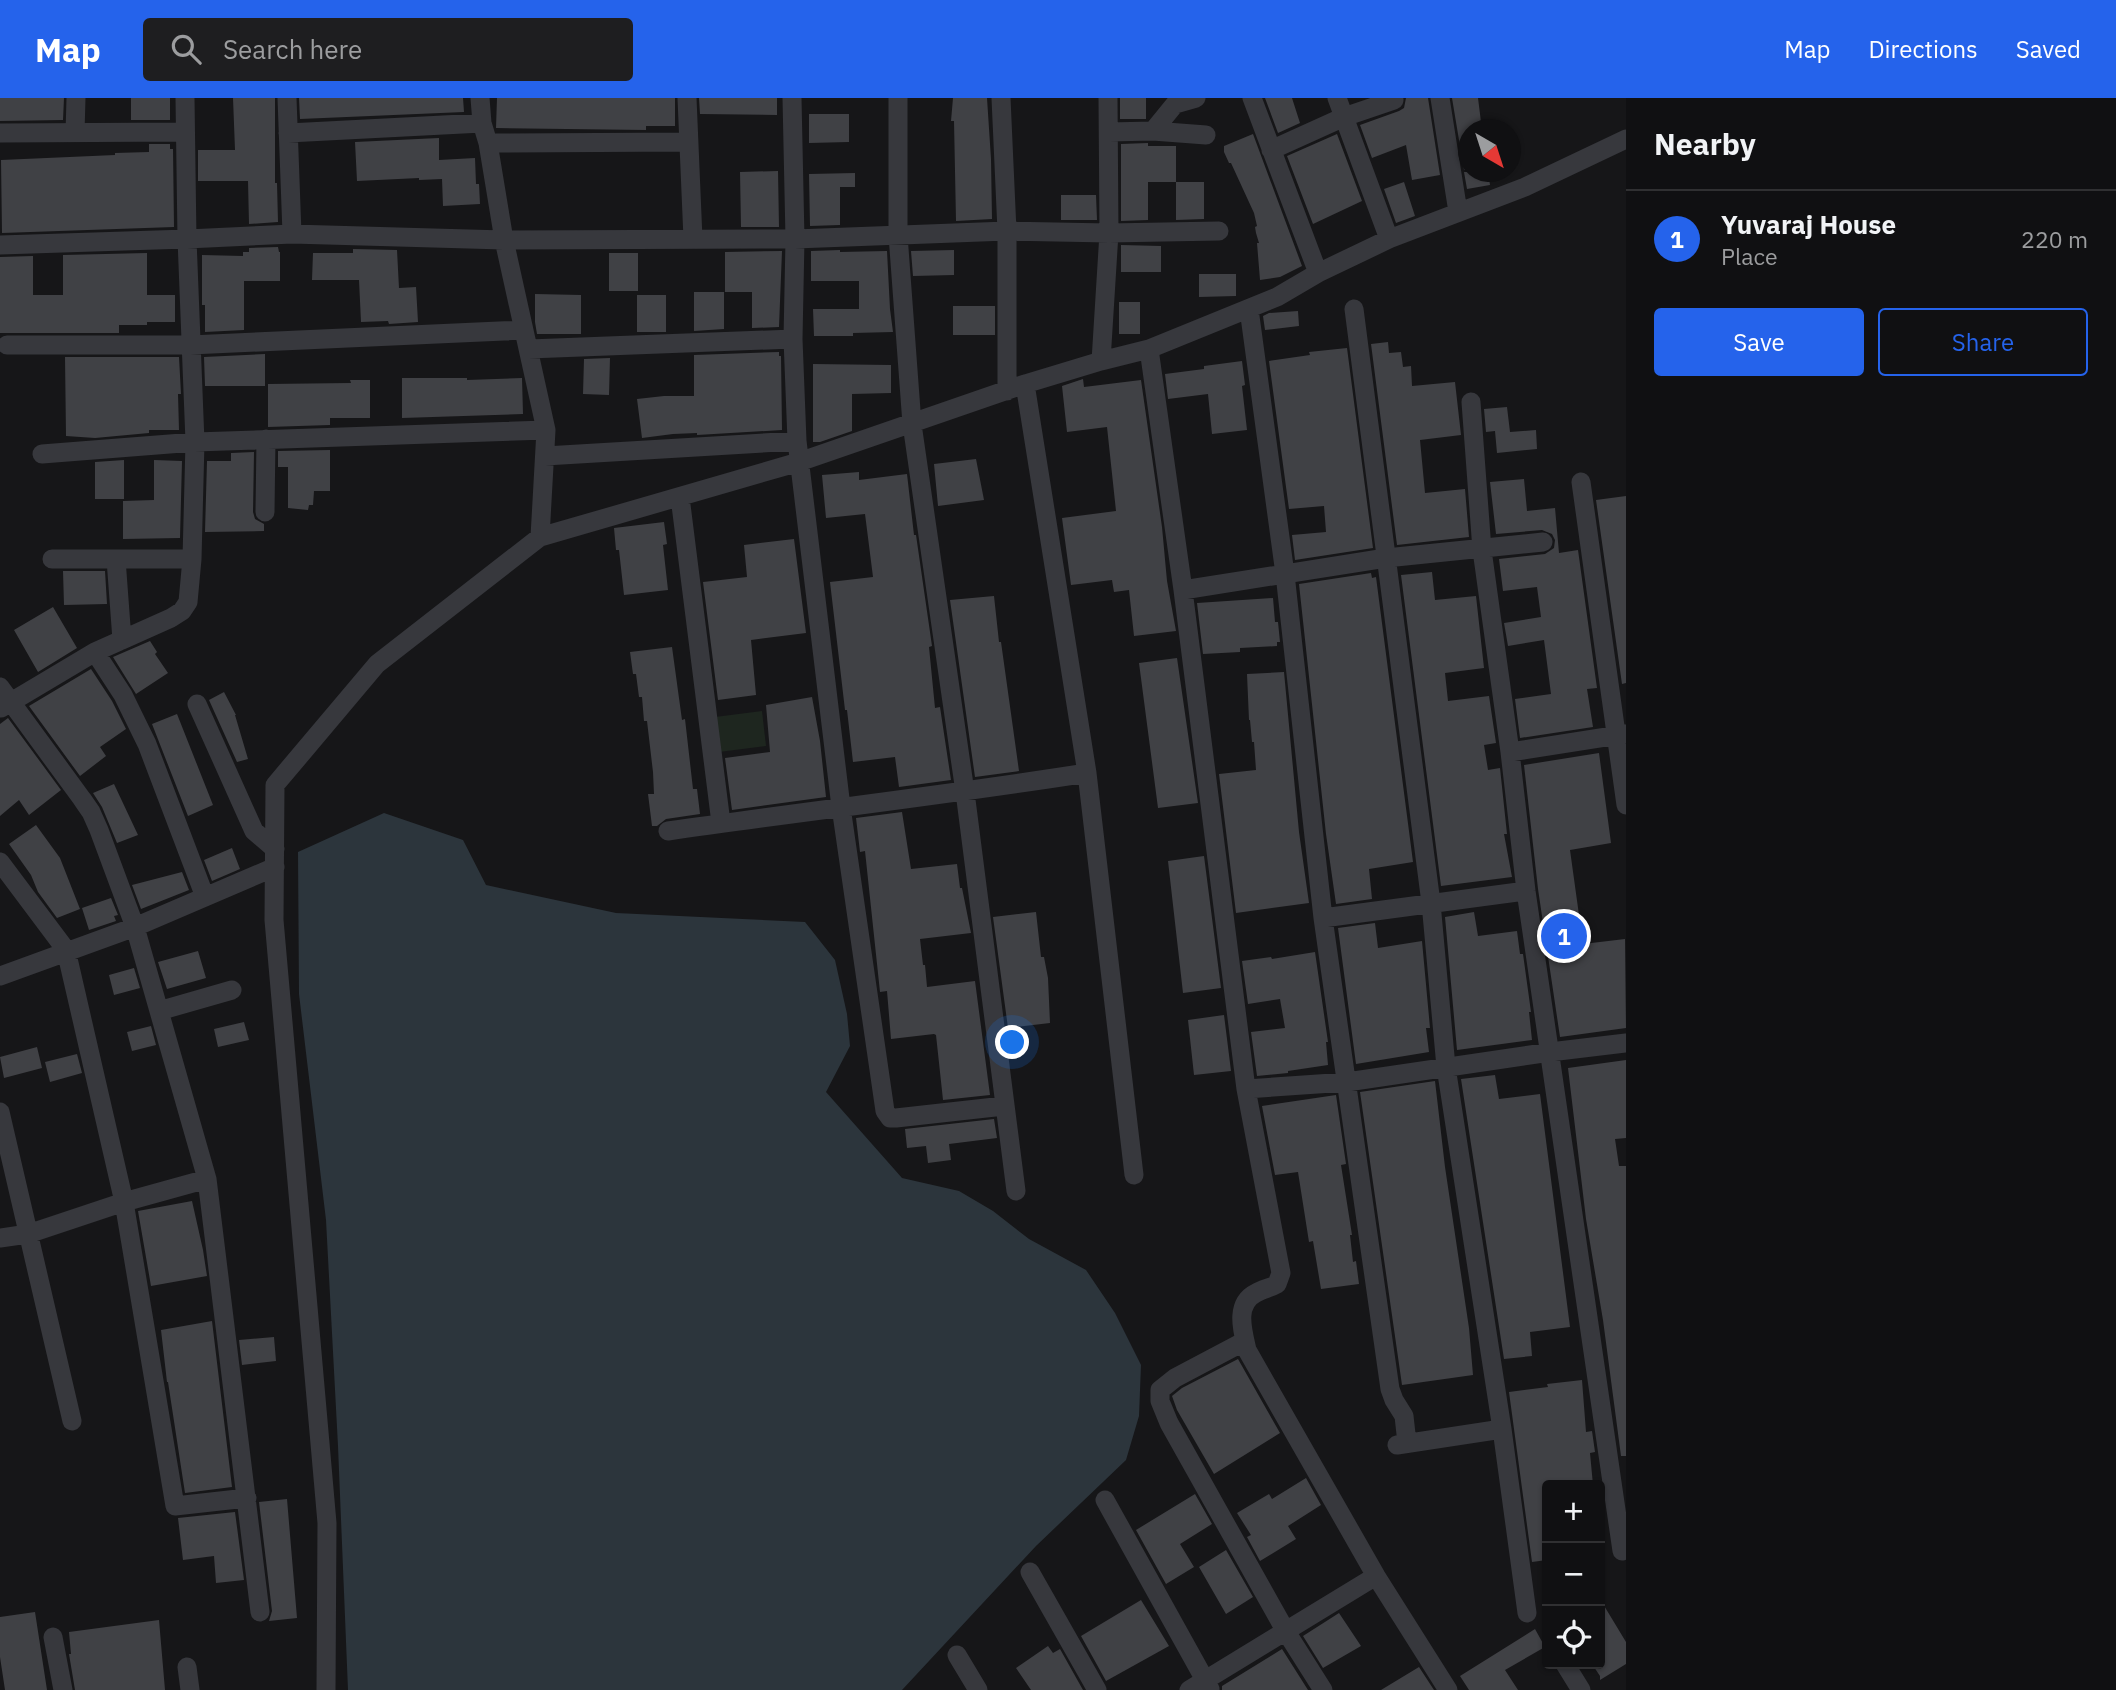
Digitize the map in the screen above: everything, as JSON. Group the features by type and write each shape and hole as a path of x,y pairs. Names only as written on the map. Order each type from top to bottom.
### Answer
{"street":[{"path":"75,133 76,98"},
{"path":"185,98 190,345 195,442 192,559 188,602 182,611 171,618 95,652 4,699 91,812 135,927 207,1179 260,1612"},
{"path":"287,98 292,233"},
{"path":"480,98 481,122 488,143 504,240 546,430 540,537"},
{"path":"687,98 693,239"},
{"path":"792,98 795,239 793,339 797,441 841,807 887,1115 896,1118 1004,1106"},
{"path":"898,98 898,235 912,424 965,792 1016,1191"},
{"path":"1001,98 1016,388 1087,773 1134,1175"},
{"path":"1101,361 1109,233 1108,98"},
{"path":"1153,131 1175,104 1196,98"},
{"path":"1252,98 1318,272"},
{"path":"1337,98 1389,239"},
{"path":"1440,98 1458,212"},
{"path":"1271,150 1344,117 1394,100"},
{"path":"288,133 481,122"},
{"path":"1109,132 1153,131 1206,135"},
{"path":"0,134 185,132"},
{"path":"326,1690 327,1523 274,920 275,785 377,664 540,537 799,462 1016,388 1149,349 1250,309 1277,297 1318,272 1389,239 1525,187 1626,139"},
{"path":"488,143 688,142"},
{"path":"0,245 292,233 504,240 795,239 1007,231 1109,233 1219,230"},
{"path":"1250,309 1285,574 1323,918 1390,1389 1404,1416 1401,1444 1502,1429"},
{"path":"1354,309 1431,903 1446,1067 1502,1429 1527,1613"},
{"path":"7,345 190,345 524,330"},
{"path":"529,349 793,339"},
{"path":"1149,349 1183,590 1246,1089 1281,1273 1277,1284 1256,1292 1243,1307 1241,1319 1247,1350 1376,1576 1448,1690"},
{"path":"1471,402 1482,550 1526,891 1622,1551"},
{"path":"42,454 195,442 546,430"},
{"path":"265,512 266,439"},
{"path":"545,456 797,441"},
{"path":"1581,482 1621,735 1626,805"},
{"path":"680,497 721,824"},
{"path":"1183,590 1386,558 1543,542"},
{"path":"52,559 192,559"},
{"path":"116,559 122,639"},
{"path":"95,652 123,695 147,744 205,897"},
{"path":"197,704 254,831 275,858"},
{"path":"1510,752 1621,735"},
{"path":"668,831 1087,773"},
{"path":"0,976 135,927 205,897 275,858"},
{"path":"0,862 66,950 124,1202 175,1506 247,1498"},
{"path":"1323,918 1526,891"},
{"path":"159,1011 232,990"},
{"path":"1246,1089 1347,1082 1626,1043"},
{"path":"0,1112 72,1421"},
{"path":"0,1238 28,1234 124,1202 207,1179"},
{"path":"1245,1341 1175,1378 1160,1390 1160,1401 1169,1423 1285,1630 1323,1690"},
{"path":"1105,1500 1201,1687 1285,1630 1376,1576"},
{"path":"1030,1572 1097,1690"},
{"path":"53,1637 63,1690"},
{"path":"957,1655 978,1690"},
{"path":"187,1667 190,1690"},
{"path":"1568,1669 1581,1690"}],"shaded area":[{"path":"762,711 766,746 719,752 715,717"},
{"path":"384,813 463,840 486,885 616,913 805,922 835,960 847,1014 850,1046 826,1092 902,1178 959,1191 993,1211 1029,1239 1086,1270 1115,1313 1141,1365 1139,1416 1126,1460 1036,1546 902,1690 348,1690 326,1220 299,994 298,852"}],"building":[{"path":"0,98 64,98 63,120 0,121"},
{"path":"131,98 170,98 170,120 131,120"},
{"path":"233,98 275,98 278,222 249,224 248,181 198,181 198,150 235,150"},
{"path":"299,98 463,98 464,112 300,119"},
{"path":"497,98 675,98 675,126 646,126 646,130 496,128"},
{"path":"699,98 777,98 777,115 700,114"},
{"path":"953,98 987,98 992,219 956,221 954,121 951,121"},
{"path":"1120,98 1146,98 1146,119 1120,119"},
{"path":"1265,98 1292,98 1300,123 1278,133"},
{"path":"1406,98 1428,98 1440,175 1412,180 1406,145 1372,158 1360,125 1399,111 1404,108"},
{"path":"1452,98 1478,98 1481,119 1458,119 1458,134"},
{"path":"809,114 849,114 849,142 809,143"},
{"path":"1253,134 1302,266 1280,277 1260,280 1259,243 1254,213 1224,152 1224,146"},
{"path":"1337,134 1362,201 1313,224 1287,156"},
{"path":"439,138 439,160 475,158 480,204 443,206 442,179 357,181 355,142"},
{"path":"1148,143 1148,146 1176,146 1176,182 1148,182 1148,220 1121,221 1121,144"},
{"path":"149,144 170,144 170,149 173,149 174,227 2,233 1,160 149,152"},
{"path":"778,171 779,227 741,227 740,172"},
{"path":"855,173 855,187 840,187 840,225 810,226 809,174"},
{"path":"1176,182 1204,182 1204,219 1176,220"},
{"path":"1404,182 1415,216 1396,223 1384,189"},
{"path":"1466,182 1490,182 1490,185 1467,189"},
{"path":"1061,195 1096,195 1097,220 1061,220"},
{"path":"1121,245 1161,246 1161,272 1121,272"},
{"path":"278,247 280,281 244,281 244,330 205,332 202,255 243,256 243,252 249,252 249,248"},
{"path":"353,249 397,250 399,288 416,287 418,322 361,322 359,280 312,280 313,253 353,253"},
{"path":"954,250 954,275 913,276 911,251"},
{"path":"782,251 779,327 752,328 752,292 725,292 725,252"},
{"path":"811,251 887,251 893,332 814,336 813,309 859,309 859,281 811,281"},
{"path":"147,253 147,295 175,295 175,322 119,325 119,333 0,333 0,257 33,256 33,295 63,295 63,255"},
{"path":"609,253 638,253 638,291 609,291"},
{"path":"1199,274 1236,274 1236,296 1199,297"},
{"path":"694,292 724,292 724,329 694,331"},
{"path":"535,294 581,295 581,334 537,334"},
{"path":"637,295 666,295 666,332 637,332"},
{"path":"1119,302 1140,302 1140,334 1119,334"},
{"path":"953,306 995,306 995,335 953,335"},
{"path":"1298,311 1299,326 1265,330 1263,316 1269,313"},
{"path":"1388,342 1389,353 1401,352 1403,367 1411,366 1412,386 1455,382 1461,435 1420,440 1425,493 1465,489 1469,537 1397,545 1371,344"},
{"path":"1347,348 1373,548 1295,560 1292,535 1326,532 1324,506 1289,509 1269,361 1310,355 1309,352"},
{"path":"779,352 782,430 673,434 642,438 637,399 694,396 694,355"},
{"path":"265,354 265,386 205,386 204,357"},
{"path":"65,357 179,357 179,430 149,430 149,433 95,438 66,436"},
{"path":"610,358 609,395 583,394 584,359"},
{"path":"1242,361 1247,430 1212,434 1208,394 1168,399 1165,374"},
{"path":"813,364 891,365 891,393 852,394 852,431 813,442"},
{"path":"402,378 522,378 523,414 402,418"},
{"path":"1083,379 1084,387 1141,380 1176,631 1134,636 1129,590 1114,592 1112,580 1071,585 1062,518 1116,511 1107,427 1067,432 1062,386"},
{"path":"350,380 370,380 370,418 330,418 330,425 268,427 268,384 351,383"},
{"path":"1507,407 1510,432 1536,430 1537,449 1497,453 1495,431 1486,432 1484,409"},
{"path":"330,450 330,491 314,491 313,505 309,505 308,510 288,508 288,467 278,467 278,451"},
{"path":"254,452 253,512 255,519 264,524 264,531 205,532 207,461 231,461 231,453"},
{"path":"976,459 984,500 938,506 934,464"},
{"path":"124,460 124,499 95,499 95,462"},
{"path":"154,460 182,461 180,538 123,539 123,501 154,500"},
{"path":"859,472 859,480 907,474 932,646 929,647 935,708 940,707 951,780 899,787 895,757 853,762 830,582 873,577 865,514 826,518 822,475"},
{"path":"1524,479 1527,511 1555,508 1559,553 1578,550 1597,688 1587,689 1593,727 1520,738 1515,699 1551,694 1544,640 1508,646 1504,623 1541,617 1537,587 1503,591 1499,559 1545,554 1554,548 1555,540 1552,534 1542,530 1496,534 1490,482"},
{"path":"1626,496 1626,683 1622,684 1596,500"},
{"path":"664,522 667,544 663,545 668,590 624,595 614,528"},
{"path":"794,539 806,633 751,640 756,695 718,700 703,582 747,577 744,545"},
{"path":"63,571 105,571 107,604 64,605"},
{"path":"1432,572 1435,600 1476,596 1484,668 1445,673 1448,701 1489,696 1496,743 1484,745 1488,770 1500,768 1507,834 1504,834 1512,877 1441,886 1401,575"},
{"path":"1371,573 1372,578 1376,577 1413,862 1369,869 1372,899 1336,904 1299,584"},
{"path":"994,596 1019,771 975,777 950,600"},
{"path":"1273,598 1280,642 1277,642 1277,646 1203,654 1197,603"},
{"path":"53,607 77,648 38,672 14,630"},
{"path":"150,641 168,673 136,694 113,657"},
{"path":"672,647 682,720 685,719 693,789 697,789 700,814 666,819 657,826 652,826 648,794 654,794 653,772 647,721 644,721 642,697 639,697 630,652"},
{"path":"1177,658 1198,803 1158,808 1139,663"},
{"path":"91,669 126,729 100,747 106,756 80,776 29,706"},
{"path":"1284,672 1299,832 1309,903 1236,913 1219,774 1256,770 1249,720 1247,674"},
{"path":"224,692 236,715 248,759 237,762 209,700"},
{"path":"812,697 826,797 732,810 725,758 770,752 766,705"},
{"path":"177,714 213,805 188,816 152,724"},
{"path":"8,718 61,790 29,815 19,800 0,816 0,724"},
{"path":"1599,753 1611,843 1570,850 1583,944 1625,939 1626,1028 1560,1037 1538,889 1524,765"},
{"path":"114,784 138,835 117,843 93,793"},
{"path":"902,812 911,869 957,864 971,933 920,939 923,965 927,987 975,981 990,1095 943,1100 936,1035 891,1039 887,991 880,992 865,851 860,852 856,818"},
{"path":"36,825 60,858 80,909 57,918 9,844"},
{"path":"232,848 240,869 212,881 204,860"},
{"path":"1204,856 1221,988 1183,993 1168,861"},
{"path":"182,872 189,890 141,909 132,885"},
{"path":"111,898 118,915 114,916 116,921 89,930 82,908"},
{"path":"1036,912 1041,957 1044,957 1048,978 1050,1023 1008,1028 993,917"},
{"path":"1474,912 1478,936 1517,931 1531,1012 1532,1040 1457,1050 1445,917"},
{"path":"1375,923 1378,948 1422,941 1430,1028 1426,1028 1429,1052 1356,1064 1338,928"},
{"path":"198,951 206,978 167,989 158,962"},
{"path":"1315,952 1328,1042 1328,1065 1257,1076 1251,1032 1285,1028 1280,999 1248,1004 1242,961"},
{"path":"134,968 140,988 114,995 109,975"},
{"path":"1224,1015 1231,1071 1194,1075 1188,1020"},
{"path":"244,1022 249,1040 218,1047 214,1029"},
{"path":"151,1026 156,1045 132,1051 127,1032"},
{"path":"37,1047 42,1068 4,1078 0,1057"},
{"path":"77,1054 82,1073 50,1082 45,1062"},
{"path":"1626,1060 1626,1138 1615,1139 1619,1166 1626,1166 1626,1456 1621,1456 1586,1219 1568,1068"},
{"path":"1495,1075 1499,1099 1540,1094 1570,1327 1530,1332 1532,1356 1504,1359 1461,1079"},
{"path":"1435,1081 1473,1375 1402,1385 1360,1092"},
{"path":"1336,1095 1346,1164 1341,1165 1352,1235 1353,1262 1356,1261 1359,1284 1321,1289 1313,1241 1309,1242 1298,1172 1275,1175 1262,1106"},
{"path":"994,1119 997,1138 949,1144 951,1160 928,1163 926,1146 907,1148 905,1129"},
{"path":"192,1201 207,1276 151,1286 138,1211"},
{"path":"212,1321 232,1487 185,1493 161,1330"},
{"path":"274,1337 276,1361 242,1365 239,1340"},
{"path":"1238,1359 1280,1433 1214,1474 1177,1410 1172,1396"},
{"path":"1582,1380 1586,1432 1592,1431 1595,1452 1590,1453 1593,1480 1542,1480 1542,1561 1532,1562 1509,1392 1548,1387 1547,1384"},
{"path":"1306,1478 1321,1505 1288,1526 1296,1539 1260,1561 1247,1537 1251,1535 1237,1513 1269,1494 1272,1499"},
{"path":"1195,1494 1212,1524 1180,1544 1194,1567 1166,1584 1136,1530"},
{"path":"287,1499 297,1618 269,1621 272,1611 259,1502"},
{"path":"235,1512 244,1580 216,1583 214,1556 183,1560 178,1518"},
{"path":"1226,1550 1253,1597 1226,1614 1199,1567"},
{"path":"1141,1600 1169,1646 1106,1681 1081,1636"},
{"path":"1605,1607 1626,1642 1626,1664 1600,1680 1595,1669 1605,1669"},
{"path":"35,1612 47,1690 5,1690 0,1657 0,1617"},
{"path":"1339,1613 1361,1646 1323,1668 1303,1636"},
{"path":"159,1620 165,1690 75,1690 69,1654 69,1632"},
{"path":"1535,1629 1542,1642 1542,1649 1505,1670 1518,1690 1469,1690 1460,1676"},
{"path":"1048,1646 1053,1653 1060,1649 1083,1690 1031,1690 1016,1668"},
{"path":"1282,1649 1308,1690 1222,1690 1222,1686"},
{"path":"1419,1667 1434,1690 1381,1690"}],"place":[{"name":"Yuvaraj House","path":"1564,936"}]}
